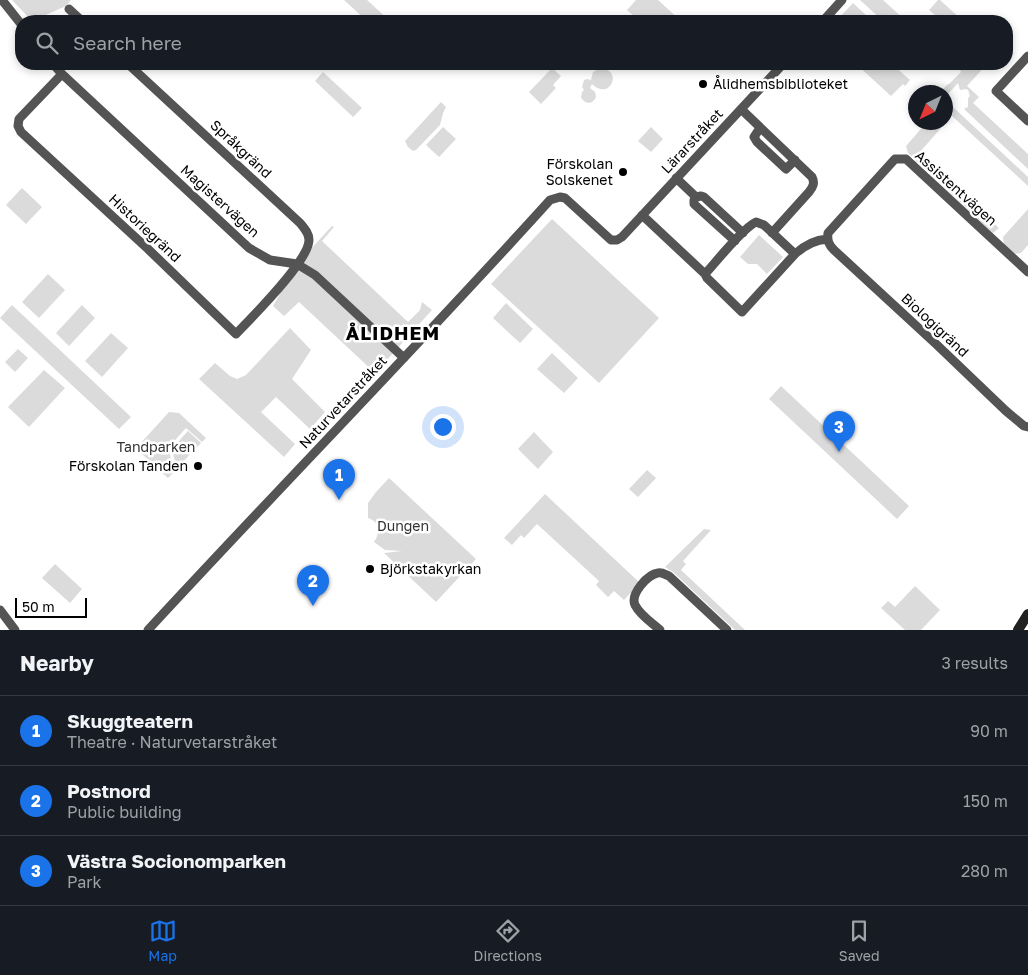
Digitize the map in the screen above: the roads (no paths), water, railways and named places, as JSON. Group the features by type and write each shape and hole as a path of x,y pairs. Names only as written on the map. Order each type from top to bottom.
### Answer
{"street":[{"path":"828,15 842,0"},
{"path":"2,3 15,17"},
{"path":"69,9 76,15"},
{"path":"1028,56 996,91 1028,121"},
{"name":"Magistervägen","path":"58,70 249,248 270,260 297,264 315,275 404,358"},
{"name":"Språkgränd","path":"134,70 300,223 308,233 309,240 308,246 297,264"},
{"name":"Lärarstråket","path":"560,196 566,198 611,240 617,240 622,237 777,70"},
{"name":"Historiegränd","path":"62,74 19,119 18,126 21,132 141,242 236,334 291,274 297,264"},
{"path":"741,109 814,181 813,186 772,233"},
{"name":"Assistentvägen","path":"828,239 828,234 832,229 895,159 906,159 1028,272"},
{"path":"676,178 696,197"},
{"name":"Naturvetarstråket","path":"148,630 550,200 560,196"},
{"path":"696,197 704,197 743,232"},
{"path":"696,197 694,204 735,241"},
{"path":"642,215 705,274 742,312 804,246 816,240 828,239"},
{"path":"705,274 743,232 756,222 764,225 795,254"},
{"name":"Biologigränd","path":"828,239 834,250 1006,411 1024,426 1028,427"},
{"path":"660,630 634,603 637,591 644,582 658,573 669,576 728,630"},
{"path":"0,610 15,630"},
{"path":"1018,630 1028,614"}],"place":[{"name":"Ålidhemsbiblioteket","path":"703,84"},
{"name":"Förskolan Solskenet","path":"623,172"},
{"name":"Västra Socionomparken","path":"839,452"},
{"name":"Förskolan Tanden","path":"198,466"},
{"name":"Skuggteatern","path":"339,500"},
{"name":"Björkstakyrkan","path":"370,569"},
{"name":"Postnord","path":"313,606"}],"district":[{"name":"ÅLIDHEM","path":"393,333"}],"park label":[{"name":"Tandparken","path":"156,447"},
{"name":"Dungen","path":"403,526"}]}
